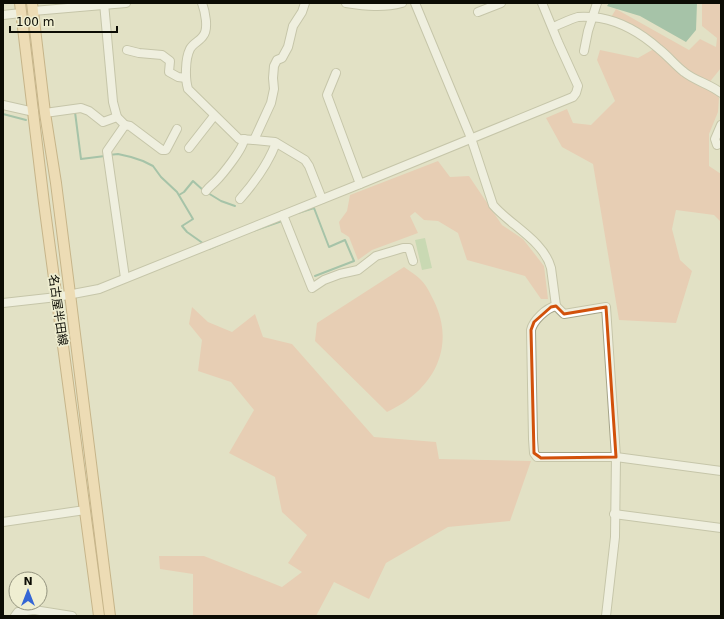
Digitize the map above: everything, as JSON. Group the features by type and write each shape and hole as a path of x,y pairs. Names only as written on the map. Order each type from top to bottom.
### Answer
{"main road":[{"name":"名古屋半田線","path":"33,7 45,113 56,183 110,616"},
{"name":"名古屋半田線","path":"21,8 56,297 99,616"}],"street":[{"path":"33,7 126,3"},
{"path":"202,3 206,14 205,34 190,50 186,78 188,89 239,139 276,143 305,160 309,166 322,199"},
{"path":"254,140 272,103 274,89 274,66 277,60 282,58 288,47 293,26 302,12 305,3"},
{"path":"346,3 375,7 392,6 402,3"},
{"path":"415,3 471,138 494,205 500,213 528,236 544,253 550,263 556,306 564,314 606,308 616,457 614,514 615,536 606,616"},
{"path":"478,12 501,3"},
{"path":"3,303 56,297 99,289 573,97 578,86 542,3"},
{"path":"584,51 597,3"},
{"path":"104,4 113,102 116,117 125,125 130,126 162,150 166,150 177,129"},
{"path":"3,14 21,8"},
{"path":"553,27 578,17 592,17 614,21 639,33 660,49 684,72 721,93"},
{"path":"127,50 139,53 162,55 170,62 169,72 178,77 186,78"},
{"path":"336,72 327,95 360,184"},
{"path":"3,105 34,112"},
{"path":"45,113 81,108 89,111 103,122 116,117"},
{"path":"189,148 214,116"},
{"path":"124,278 107,151 125,125"},
{"path":"717,145 715,139 721,125"},
{"path":"206,191 233,160 244,143 244,139"},
{"path":"240,199 253,185 267,165 276,143"},
{"path":"283,215 312,288 324,280 340,274 358,270 376,256 403,248 408,248 413,261"},
{"path":"556,306 551,307 534,322 531,330 534,453 537,457 616,457 721,470"},
{"path":"3,522 85,510"},
{"path":"614,514 721,528"},
{"path":"15,616 18,612 34,610 72,616"}],"highlighted area":[{"path":"556,306 564,314 606,307 616,457 541,458 534,453 531,330 534,322 551,307"}],"shaded area":[{"path":"609,3 697,3 696,30 686,42 640,16 607,6"},
{"path":"702,3 721,3 721,68 708,84 719,98 718,112 709,134 709,166 721,174 721,222 714,215 676,210 672,229 680,260 692,271 676,323 619,320 593,164 562,147 546,118 567,109 573,123 591,125 615,101 597,60 600,50 638,58 659,46 610,19 616,9 689,50 700,39 716,47 717,38 702,26"},
{"path":"438,161 450,177 469,176 502,225 523,239 544,266 548,299 541,299 525,276 467,260 458,233 438,221 424,220 415,212 410,216 418,233 372,250 358,260 349,237 341,232 339,222 347,211 350,195"},
{"path":"404,267 416,275 428,289 440,319 443,336 441,352 436,367 428,380 417,393 387,412 315,341 317,323"},
{"path":"192,307 208,322 232,332 255,314 263,337 292,344 374,437 436,442 439,459 531,461 510,521 448,527 386,563 369,599 334,582 316,616 193,616 193,574 160,569 159,556 204,556 282,587 302,572 288,563 307,535 282,512 275,477 229,453 254,410 231,382 198,371 202,340 189,324"}],"building":[{"path":"425,238 432,268 422,270 415,240"}],"waterway":[{"path":"75,112 81,159 105,156"},
{"path":"3,114 26,120"},
{"path":"109,155 118,154 131,157 153,166 161,177 177,192 193,219 182,226 187,232 204,244"},
{"path":"179,195 184,192 193,181 204,191"},
{"path":"208,193 221,201 235,206"},
{"path":"298,213 314,208 329,247 345,240 354,261 315,276"},
{"path":"253,231 282,221"},
{"path":"207,247 209,249 230,240"}]}
